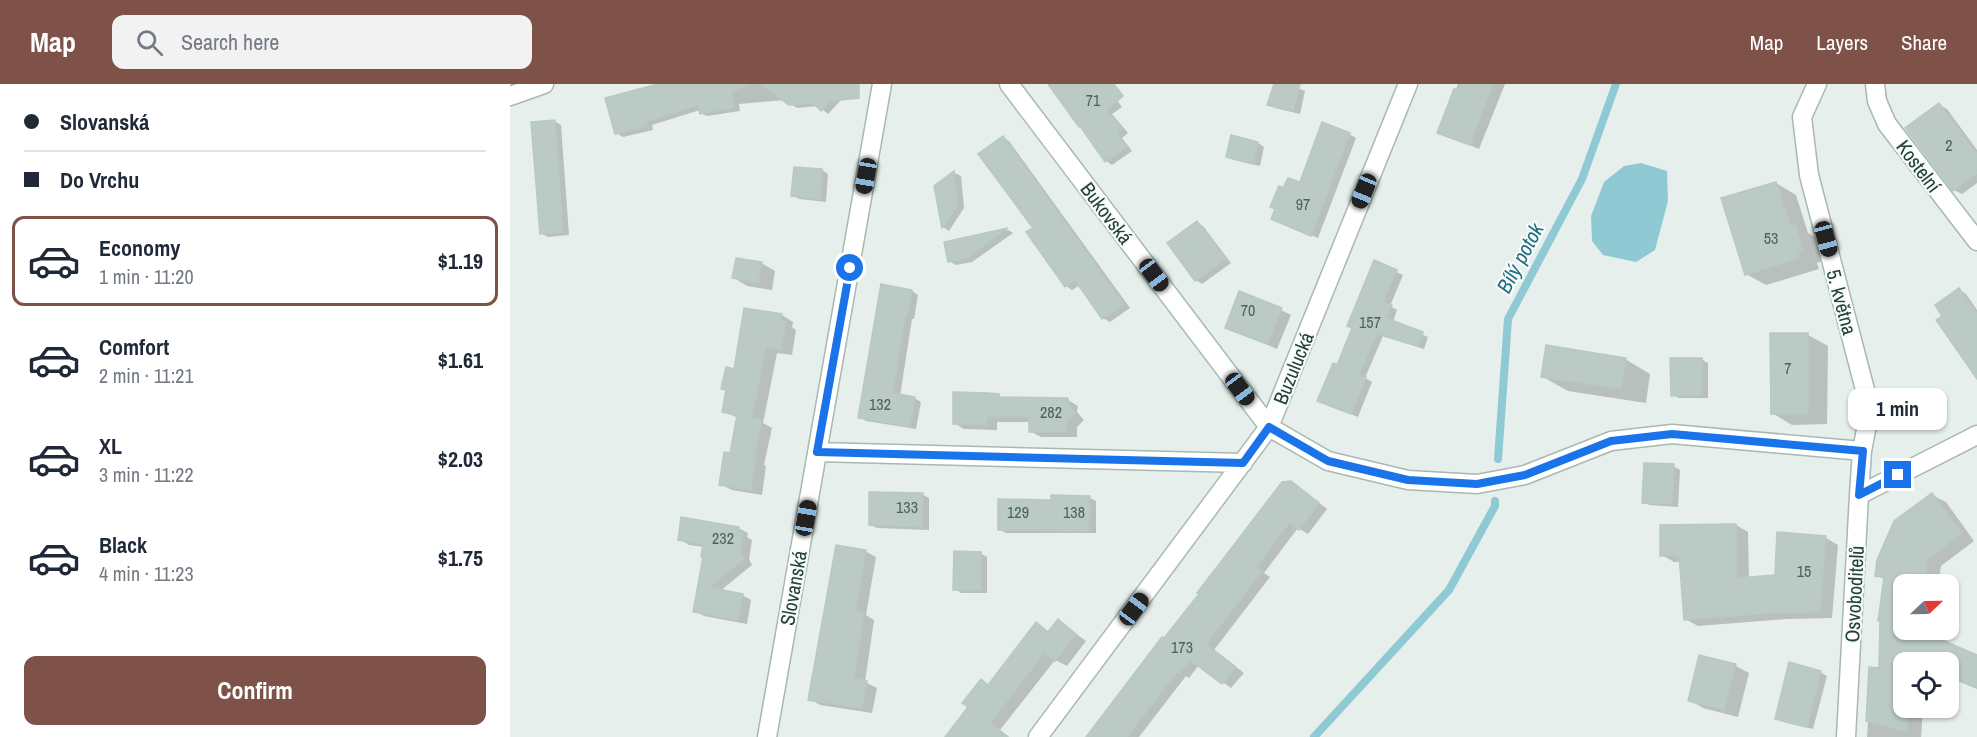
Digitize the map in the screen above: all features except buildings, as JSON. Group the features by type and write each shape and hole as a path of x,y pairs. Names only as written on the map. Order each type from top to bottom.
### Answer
{"street":[{"path":"510,96 544,84"},
{"name":"Slovanská","path":"767,737 882,84"},
{"name":"Bukovská","path":"1009,84 1269,427 1328,461 1408,480 1477,484 1525,475 1611,441 1672,434 1863,451"},
{"name":"Buzulucká","path":"1038,737 1269,427 1408,84"},
{"name":"5. května","path":"1817,84 1802,117 1809,175 1870,409 1863,451"},
{"name":"Kostelní","path":"1875,84 1877,101 1887,124 1977,241"},
{"path":"1859,495 1977,435"},
{"name":"Osvoboditelů","path":"1846,737 1863,451"},
{"path":"817,452 1243,463"}],"water":[{"path":"1641,163 1667,171 1668,201 1655,250 1636,262 1603,255 1592,241 1591,216 1604,182 1624,166"}],"waterway":[{"name":"Bílý potok","path":"1498,459 1508,319 1582,179 1616,84"},
{"name":"Bílý potok","path":"1314,737 1449,590 1495,506 1495,501"}],"route":[{"path":"850,268 817,452 1243,463 1269,427 1328,461 1408,480 1477,484 1525,475 1611,441 1672,434 1863,451 1859,495 1898,475"}]}
